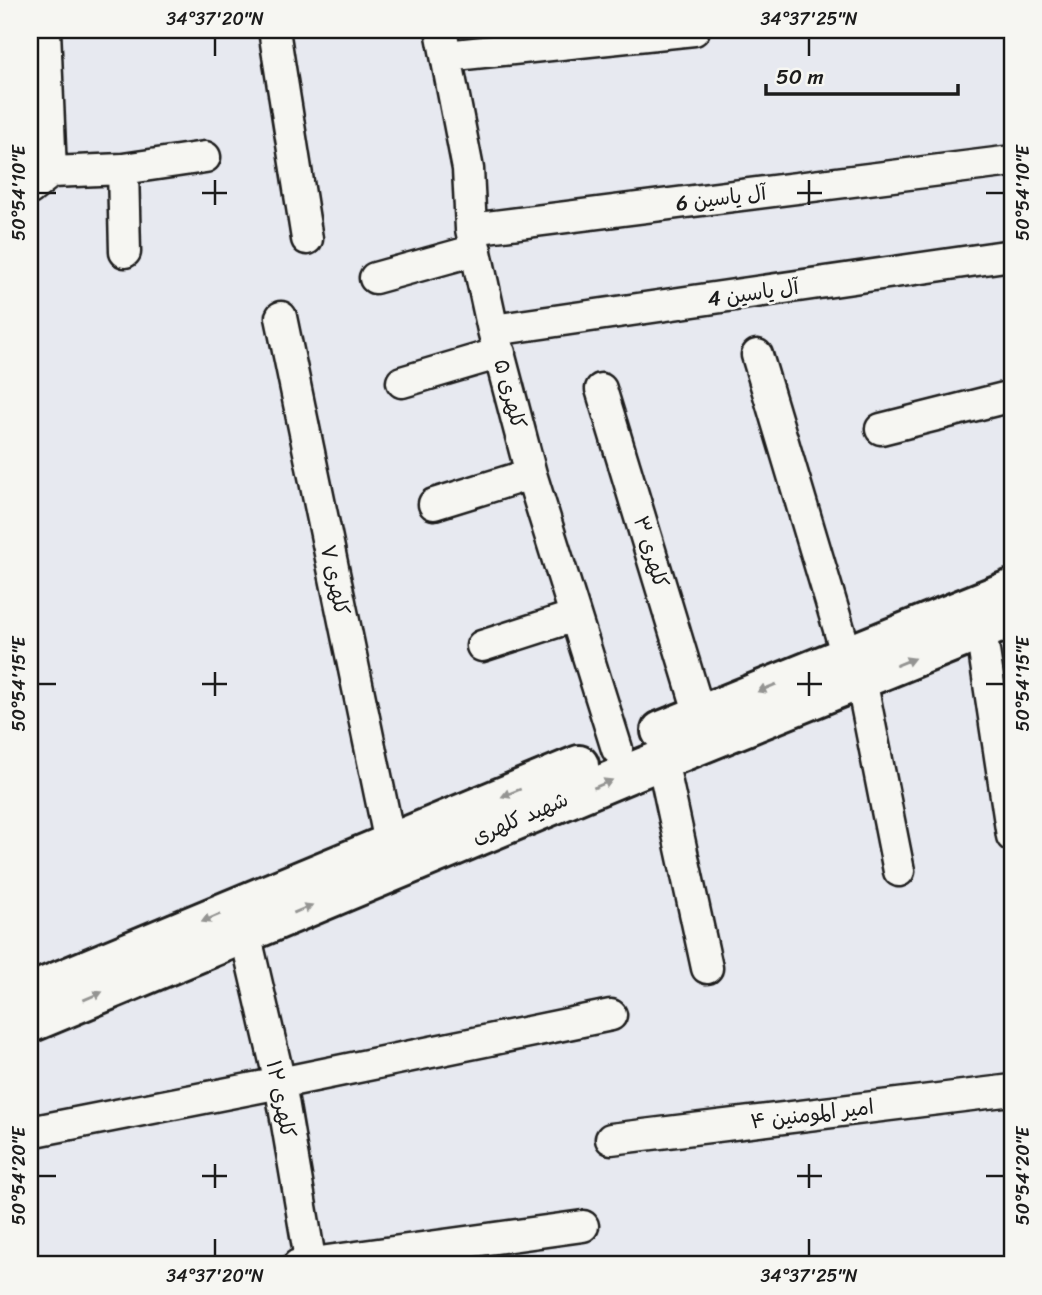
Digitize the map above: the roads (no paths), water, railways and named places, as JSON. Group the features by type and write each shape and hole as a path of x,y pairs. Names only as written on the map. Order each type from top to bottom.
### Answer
{"main road":[{"name":"شهید کلهری","path":"30,1023 662,760 1012,589"},
{"name":"شهید کلهری","path":"30,993 701,715 997,625"}],"street":[{"path":"45,30 41,180 205,157"},
{"path":"274,30 306,239"},
{"path":"443,43 694,30"},
{"name":"کلهری ۵","path":"443,43 468,169 473,239 496,341 531,474 617,749"},
{"name":"آل یاسین 6","path":"375,278 473,239 1012,161"},
{"path":"123,169 125,253"},
{"name":"آل یاسین 4","path":"402,382 496,341 1012,256"},
{"name":"کلهری ۷","path":"281,317 390,843"},
{"path":"757,355 854,668 899,871"},
{"name":"کلهری ۳","path":"601,389 701,715"},
{"path":"881,429 1012,396"},
{"path":"434,504 531,474"},
{"path":"482,646 575,616"},
{"path":"997,625 1012,836"},
{"path":"662,760 707,968"},
{"name":"کلهری ۱۲","path":"245,933 279,1083 307,1264"},
{"path":"30,1132 611,1015"},
{"name":"امیر المومنین ۴","path":"611,1139 1012,1090"},
{"path":"307,1264 583,1226"}]}
